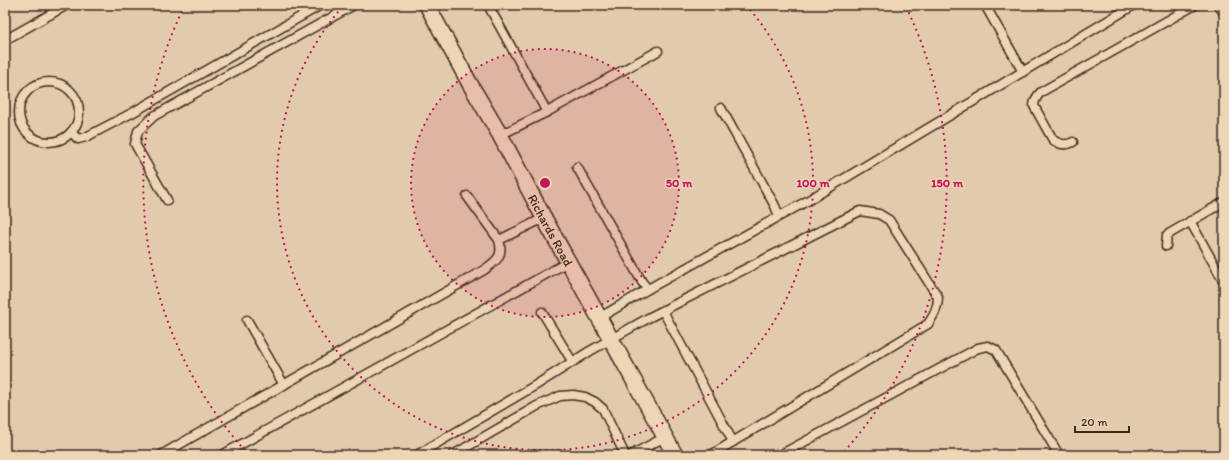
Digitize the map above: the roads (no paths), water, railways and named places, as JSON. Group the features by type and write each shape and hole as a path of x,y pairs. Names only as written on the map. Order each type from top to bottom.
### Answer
{"street":[{"name":"Richards Road","path":"426,5 500,135 674,455"}],"lane":[{"path":"5,40 67,5"},
{"path":"71,132 78,139 86,137 137,110 321,5"},
{"path":"166,200 135,144 138,131 154,116 354,5"},
{"path":"488,5 547,112"},
{"path":"985,5 1023,72"},
{"path":"599,318 648,289 807,201 1134,5"},
{"path":"1073,142 1068,145 1064,145 1053,140 1034,106 1037,96 1041,92 1101,57 1195,5"},
{"path":"1218,5 1224,13"},
{"path":"500,135 547,112 658,51"},
{"path":"48,81 60,83 70,89 77,99 80,111 77,122 71,132 62,140 50,142 38,140 28,134 21,124 18,113 20,101 27,91 36,84 48,81"},
{"path":"721,108 775,206 779,216"},
{"path":"577,167 642,282 648,289"},
{"path":"161,455 484,270 498,260 502,248 499,240 467,196"},
{"path":"1166,246 1167,235 1224,202"},
{"path":"417,455 536,385 572,362 662,311 860,211 879,214 889,220 938,297 938,305 935,314 928,324 711,455"},
{"path":"499,240 544,218"},
{"path":"1190,221 1224,282"},
{"path":"222,455 234,452 568,262"},
{"path":"662,311 733,442"},
{"path":"542,312 572,362"},
{"path":"247,320 284,385"},
{"path":"780,455 978,348 988,346 996,350 1059,455"},
{"path":"453,455 537,406 560,396 573,395 585,397 595,402 603,409 625,455"},
{"path":"631,455 665,437"}]}
